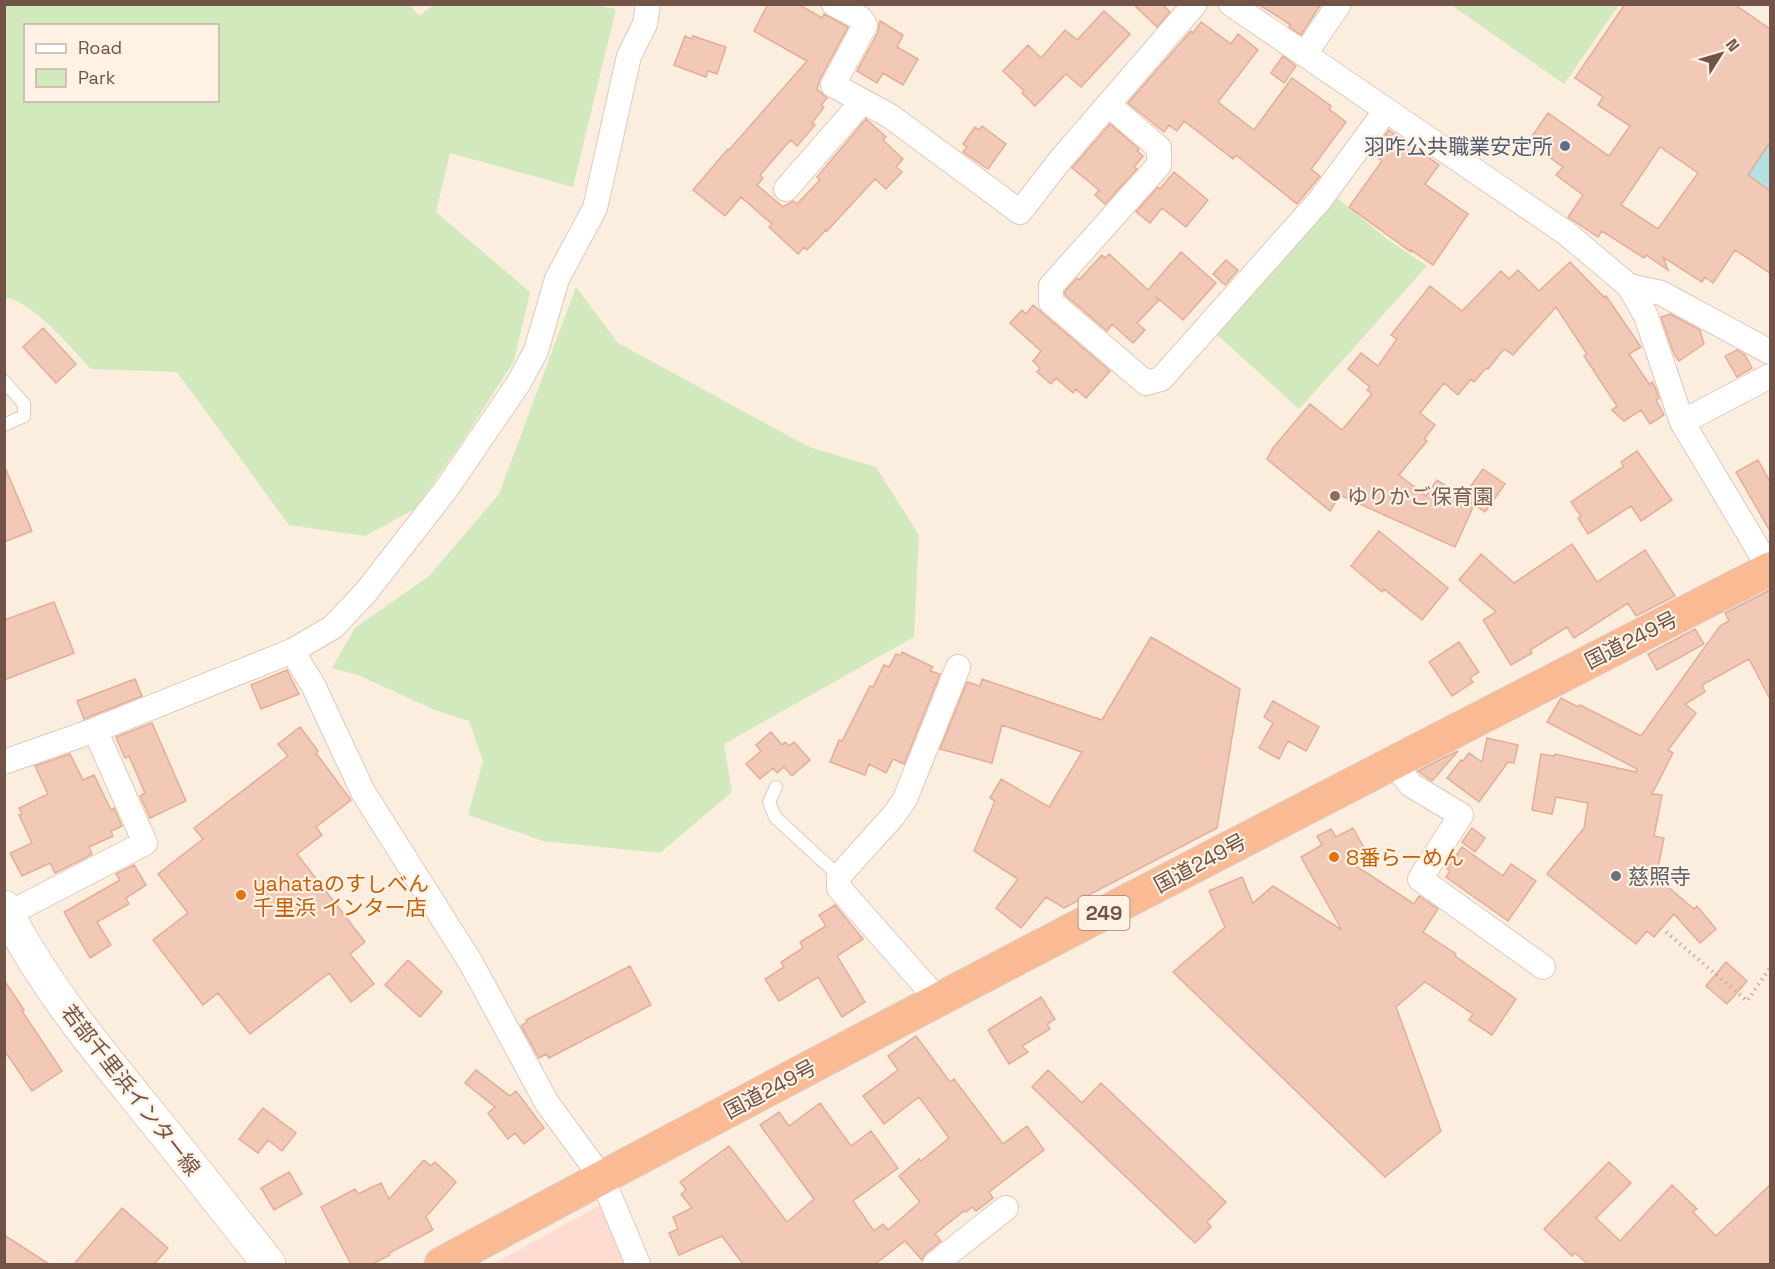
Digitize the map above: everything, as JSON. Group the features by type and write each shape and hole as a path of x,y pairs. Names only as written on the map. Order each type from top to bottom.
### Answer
{"highway":[{"name":"国道249号","path":"441,1264 1393,762 1770,569"}],"main road":[{"name":"若部千里浜インター線","path":"6,910 22,942 81,1029 269,1264"}],"street":[{"path":"4,762 95,730 292,651 333,627 366,592 447,488 518,384 536,351 557,279 595,208 629,56 645,24 648,4"},
{"path":"834,4 860,18 865,25 833,84 890,116 1020,212 1061,159 1195,4"},
{"path":"1231,4 1566,233 1629,286 1646,316 1683,422 1770,569"},
{"path":"1305,54 1339,4"},
{"path":"786,189 862,102"},
{"path":"1109,105 1159,148 1159,165 1051,286 1051,302 1146,383 1161,379 1320,200 1386,110"},
{"path":"1629,286 1661,294 1770,352"},
{"path":"1683,422 1770,376"},
{"path":"292,651 313,686 363,792 471,963 547,1103 602,1178 638,1264"},
{"path":"939,1001 839,888 839,876 894,815 905,799 958,667"},
{"path":"6,910 145,843 95,730"},
{"path":"1393,762 1411,785 1461,815 1420,879 1543,967"},
{"path":"935,1264 1006,1208"}],"lane":[{"path":"4,381 24,404 24,416 4,425"},
{"path":"776,787 769,802 775,817 839,876"}],"path":[{"path":"1666,932 1747,1001 1770,968"}],"shaded area":[{"path":"604,1203 629,1264 493,1264"}],"green space":[{"path":"409,4 419,16 435,4 590,4 616,9 573,187 450,153 436,212 530,292 514,361 464,439 415,509 365,536 289,525 177,372 91,369 40,317 17,301 5,297 5,5"},
{"path":"1451,5 1619,5 1564,84"},
{"path":"1336,197 1387,239 1427,266 1299,409 1214,332"},
{"path":"576,287 618,343 809,447 876,467 919,535 914,637 724,744 732,792 660,853 543,841 468,815 483,761 469,721 435,710 358,675 332,668 355,628 429,576 499,494"}],"water":[{"path":"1770,142 1770,191 1748,175"}],"building":[{"path":"768,4 798,4 822,18 824,14 848,27 820,79 817,89 827,98 821,105 824,107 812,123 815,125 797,146 791,140 787,144 760,175 763,178 757,185 783,207 793,201 797,204 820,180 817,177 866,119 886,137 883,140 903,159 896,167 902,172 886,189 875,179 827,231 807,250 804,247 798,254 769,227 772,224 741,197 725,216 693,190 807,61 754,31"},
{"path":"1133,4 1162,4 1170,12 1157,27"},
{"path":"1258,4 1321,4 1301,35 1289,27 1291,25"},
{"path":"1625,4 1734,4 1770,29 1770,142 1748,175 1770,191 1770,273 1735,250 1713,283 1705,277 1702,282 1663,257 1668,270 1646,255 1644,258 1602,231 1598,237 1568,217 1583,195 1556,175 1563,167 1528,142 1548,113 1609,156 1630,126 1598,105 1603,97 1575,78","holes":["1660,147 1698,173 1658,229 1621,205"]},
{"path":"1104,11 1130,34 1081,87 1066,74 1035,106 1022,93 1024,91 1003,71 1028,45 1041,58 1065,30 1077,40"},
{"path":"880,21 903,35 897,47 918,59 903,85 883,73 877,83 857,71 878,32"},
{"path":"1201,22 1231,44 1238,34 1258,50 1218,102 1254,130 1292,78 1331,106 1329,109 1346,122 1311,169 1320,176 1297,204 1236,155 1233,159 1184,121 1177,131 1169,125 1164,132 1128,103"},
{"path":"685,36 692,39 693,36 726,47 717,74 708,71 706,77 674,65"},
{"path":"1283,56 1296,66 1284,83 1271,73"},
{"path":"1110,124 1139,149 1137,151 1143,156 1134,167 1137,169 1105,204 1095,195 1099,190 1072,168"},
{"path":"982,126 1006,144 988,169 963,152 967,147 963,144 975,127 979,130"},
{"path":"1389,130 1439,165 1425,184 1468,214 1433,265 1411,250 1411,252 1349,207 1382,161 1372,153"},
{"path":"1174,172 1208,200 1186,227 1162,208 1150,223 1136,212"},
{"path":"1181,252 1216,283 1183,320 1155,296 1159,300 1137,323 1145,330 1133,343 1112,324 1107,331 1065,295 1065,291 1077,278 1079,280 1102,255 1105,258 1109,254 1148,290"},
{"path":"1226,260 1238,270 1225,285 1213,274"},
{"path":"1570,262 1604,297 1606,296 1641,347 1629,354 1649,384 1652,382 1655,387 1659,398 1656,400 1664,415 1650,424 1641,410 1624,421 1612,410 1617,406 1584,356 1587,354 1556,307 1513,355 1504,349 1488,369 1486,368 1474,382 1471,379 1458,395 1444,383 1420,413 1435,425 1424,439 1427,441 1399,475 1426,496 1437,480 1474,505 1455,547 1340,495 1330,511 1267,459 1273,448 1310,404 1342,430 1372,394 1367,390 1370,387 1348,369 1361,353 1378,366 1397,339 1391,335 1430,286 1462,311 1501,271 1509,279 1518,270 1539,291"},
{"path":"1033,305 1110,371 1086,398 1076,389 1073,393 1056,378 1051,384 1037,372 1040,368 1033,361 1041,351 1010,323 1022,310 1026,314"},
{"path":"1670,314 1700,330 1704,344 1679,361 1674,354 1661,317"},
{"path":"43,328 76,364 56,383 23,347"},
{"path":"1737,350 1745,355 1752,368 1737,377 1725,356"},
{"path":"1637,451 1672,500 1641,521 1631,506 1588,534 1578,518 1581,516 1571,502 1624,466 1621,462"},
{"path":"1758,460 1770,482 1770,531 1736,472"},
{"path":"4,465 32,531 4,542"},
{"path":"1483,469 1505,484 1485,512 1463,497"},
{"path":"1379,531 1448,588 1422,620 1384,589 1382,592 1351,566"},
{"path":"1572,544 1597,582 1645,550 1675,596 1636,616 1628,603 1574,638 1567,627 1530,650 1532,653 1511,665 1483,620 1496,612 1459,580 1481,554 1514,583"},
{"path":"1770,590 1770,699 1749,659 1702,685 1705,692 1685,704 1696,713 1668,750 1673,753 1652,794 1662,795 1654,836 1664,838 1656,877 1694,909 1697,906 1716,929 1700,943 1674,914 1654,937 1647,931 1636,944 1547,874 1584,828 1588,803 1556,797 1552,814 1532,810 1541,754 1554,756 1555,754 1636,772 1637,769 1547,722 1561,698 1578,707 1580,705 1641,736 1720,626 1729,621 1725,613"},
{"path":"54,602 74,653 4,680 4,620"},
{"path":"1695,629 1704,644 1657,670 1648,654"},
{"path":"1151,637 1240,689 1217,828 1064,908 1046,897 1021,928 996,908 1018,879 974,851 995,801 990,798 1001,779 1049,807 1082,752 1002,725 992,763 940,749 967,682 980,686 982,679 1102,720"},
{"path":"1459,642 1479,672 1470,678 1473,682 1452,696 1429,662"},
{"path":"902,652 933,667 930,671 940,674 904,764 893,759 886,773 869,764 865,775 830,762 839,740 842,741 870,686 873,687 884,665 889,667 896,654 901,656"},
{"path":"287,670 299,694 261,709 251,685"},
{"path":"135,679 142,696 84,719 77,701"},
{"path":"1273,701 1319,727 1306,751 1288,741 1279,759 1259,748 1273,723 1264,717"},
{"path":"152,723 186,801 150,818 140,796 145,793 129,756 125,758 116,737"},
{"path":"300,727 351,800 316,827 322,835 297,854 365,942 350,954 374,984 351,1002 329,973 250,1034 218,993 203,1005 153,940 188,913 158,874 203,839 194,828 288,756 278,744"},
{"path":"771,732 782,745 785,742 789,746 794,742 810,760 792,776 784,767 777,773 773,768 760,779 746,764 761,751 756,745"},
{"path":"1487,738 1518,745 1514,763 1508,762 1479,802 1447,778 1469,753 1482,762"},
{"path":"1458,751 1432,781 1418,771 1445,757"},
{"path":"70,754 83,780 94,775 111,810 114,808 122,826 111,831 113,836 89,847 92,854 55,873 50,863 22,876 10,853 32,843 19,815 22,814 19,808 48,794 35,766"},
{"path":"1353,828 1368,855 1353,864 1414,904 1419,896 1438,909 1423,932 1516,999 1492,1035 1469,1020 1473,1014 1425,982 1396,1007 1441,1131 1385,1177 1173,972 1225,927 1209,891 1242,877 1253,903 1273,886 1342,930 1301,857 1322,845 1317,836 1331,829 1336,837"},
{"path":"1472,828 1485,838 1475,852 1462,842"},
{"path":"1462,847 1503,876 1511,864 1536,881 1508,921 1446,877 1450,871 1447,869"},
{"path":"134,865 146,885 126,898 129,904 97,922 111,945 90,958 64,912 120,880 116,874"},
{"path":"835,905 863,939 837,956 865,1002 842,1017 818,977 779,1001 765,979 784,967 781,962 803,948 800,942 826,926 819,915"},
{"path":"408,960 442,992 420,1017 385,985"},
{"path":"1726,962 1747,981 1727,1004 1706,986"},
{"path":"630,966 651,1005 549,1058 546,1054 539,1058 521,1026 527,1022 526,1020"},
{"path":"4,980 62,1071 32,1091 4,1050"},
{"path":"1041,997 1055,1019 1047,1024 1050,1029 1022,1046 1028,1052 1009,1064 988,1030"},
{"path":"916,1036 950,1082 954,1079 1003,1144 1027,1126 1044,1150 989,1192 993,1198 976,1211 972,1207 964,1211 935,1234 941,1241 926,1253 922,1260 905,1241 875,1264 743,1264 722,1236 679,1255 669,1233 678,1229 673,1217 692,1208 681,1194 686,1190 680,1182 729,1146 787,1222 814,1199 760,1125 779,1112 789,1126 820,1103 851,1146 871,1131 898,1168 853,1201 874,1231 883,1224 888,1230 920,1202 899,1176 949,1138 919,1097 884,1124 863,1096 898,1070 888,1056"},
{"path":"476,1070 510,1096 516,1091 544,1128 524,1144 515,1133 508,1139 488,1113 495,1107 465,1083"},
{"path":"1048,1070 1082,1103 1101,1083 1226,1202 1207,1222 1211,1227 1195,1243 1032,1087"},
{"path":"263,1108 296,1133 282,1151 268,1140 258,1153 239,1139"},
{"path":"424,1160 431,1166 435,1162 456,1182 426,1217 433,1230 372,1264 351,1264 321,1207 355,1189 358,1194 381,1183 389,1199"},
{"path":"1609,1162 1631,1183 1596,1218 1620,1241 1672,1185 1697,1209 1693,1212 1716,1236 1770,1185 1770,1264 1588,1264 1575,1253 1572,1256 1544,1229"},
{"path":"289,1172 302,1194 274,1210 261,1188"},
{"path":"122,1208 168,1248 154,1264 74,1264"},
{"path":"4,1235 49,1264 4,1264"}],"place":[{"name":"羽咋公共職業安定所","path":"1565,146"},
{"name":"ゆりかご保育園","path":"1335,496"},
{"name":"8番らーめん","path":"1334,857"},
{"name":"慈照寺","path":"1616,876"},
{"name":"yahataのすしべん 千里浜 インター店","path":"241,895"}]}
